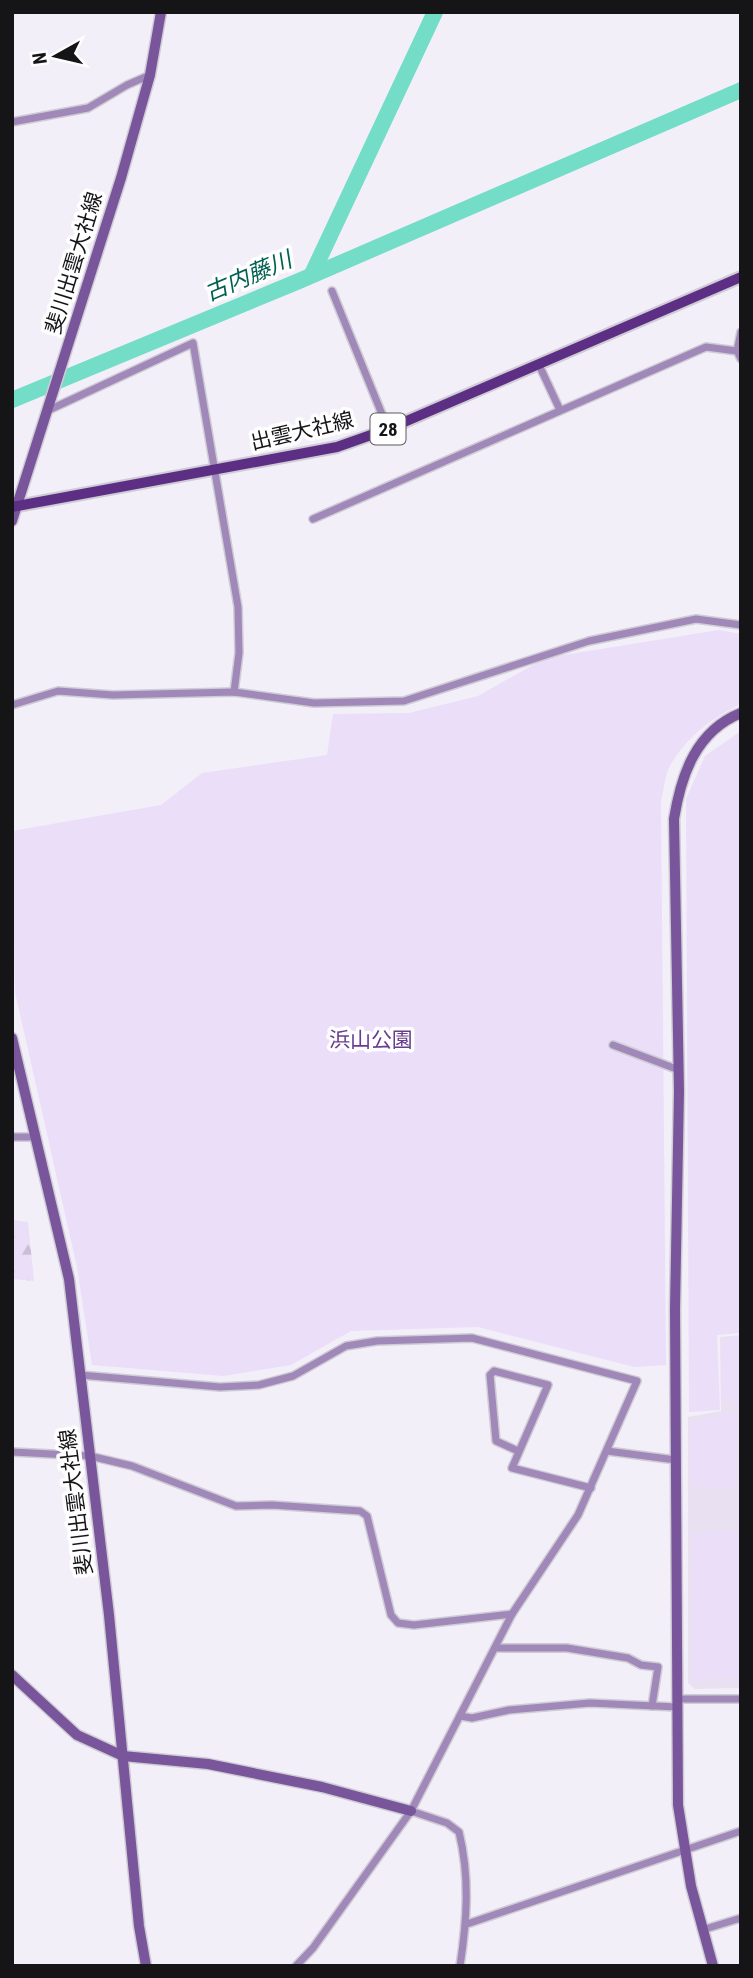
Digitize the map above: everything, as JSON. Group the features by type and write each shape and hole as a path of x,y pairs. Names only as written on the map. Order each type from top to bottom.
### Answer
{"main road":[{"name":"出雲大社線","path":"15,506 337,447 388,429 741,277"}],"street":[{"path":"161,12 167,12"},
{"name":"斐川出雲大社線","path":"12,521 50,407 150,75 161,12"},
{"path":"12,122 89,108 127,85 150,75"},
{"path":"332,291 388,429"},
{"path":"313,519 706,347 739,355 741,332"},
{"path":"50,407 193,343 238,607 239,653 234,692"},
{"path":"539,365 560,410"},
{"path":"12,705 58,691 148,695 234,692 314,703 404,701 589,641 696,619 741,625"},
{"path":"713,1966 684,1851 678,1805 675,1309 678,1070 674,819 679,789 690,758 714,730 741,713"},
{"name":"斐川出雲大社線","path":"12,1038 69,1279 123,1756 139,1926 146,1966"},
{"path":"613,1045 678,1070"},
{"path":"12,1137 36,1137"},
{"path":"80,1375 220,1387 259,1385 293,1376 346,1346 377,1341 472,1338 634,1378 636,1386 578,1515 512,1614 411,1811 313,1948 296,1966"},
{"path":"518,1451 496,1441 490,1375 494,1371 548,1385 512,1468 591,1488"},
{"path":"607,1451 676,1461"},
{"path":"12,1452 90,1456 132,1466 236,1506 272,1505 360,1511 367,1516 391,1615 398,1623 414,1625 512,1614"},
{"path":"495,1648 567,1648 628,1658 640,1665 658,1667 652,1706"},
{"path":"12,1675 76,1735 123,1756 208,1764 322,1787 447,1823 459,1832 465,1863 467,1924 460,1966"},
{"path":"460,1716 472,1718 509,1710 590,1703 652,1706 741,1699"},
{"path":"467,1924 741,1831"},
{"path":"702,1930 741,1918"}],"shaded area":[{"path":"741,1335 741,1688 695,1689 688,1683 688,1417 721,1411 720,1337"}],"green space":[{"name":"浜山公園","path":"719,630 741,634 741,704 711,722 677,754 669,768 661,801 666,1365 634,1367 478,1327 351,1331 291,1365 223,1376 92,1365 77,1267 15,992 12,831 161,805 202,773 327,755 333,714 409,713 478,696 545,658"},
{"path":"741,731 741,1333 717,1335 720,1410 689,1412 686,799 705,756"},
{"path":"12,1220 28,1222 34,1281 12,1279"},
{"path":"741,1337 741,1403 733,1404 722,1399 723,1339"},
{"path":"738,1411 736,1488 691,1486 691,1423"},
{"path":"741,1529 741,1677 693,1680 692,1533"}],"waterway":[{"name":"古内藤川","path":"312,274 435,12"},
{"path":"12,400 299,281 741,90"}]}
